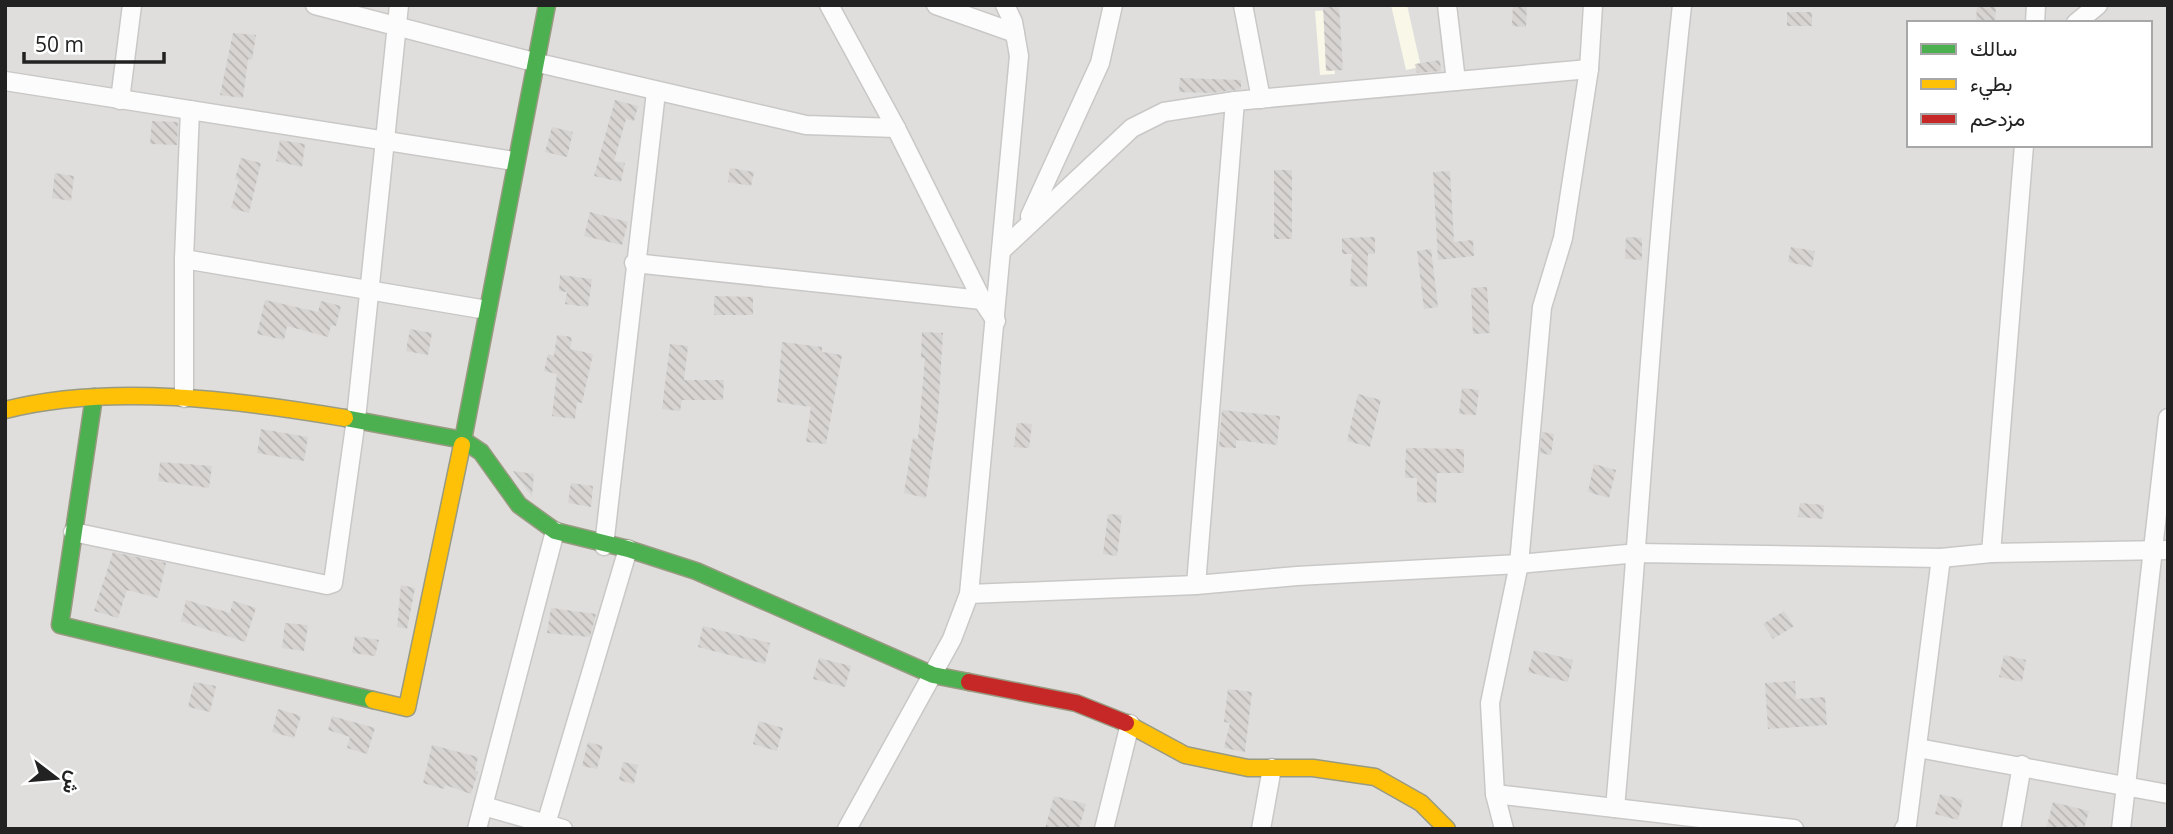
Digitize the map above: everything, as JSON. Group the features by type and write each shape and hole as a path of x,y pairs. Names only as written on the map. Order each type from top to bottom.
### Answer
{"street":[{"path":"120,100 132,5"},
{"path":"315,5 656,92 806,125 896,128"},
{"path":"73,532 327,585 333,583 371,289 399,5"},
{"path":"94,397 60,625 407,708 463,440 534,62 548,5"},
{"path":"829,5 896,128 982,300 996,321"},
{"path":"936,5 1015,33"},
{"path":"847,829 897,734 952,639 968,594 1003,249 1019,56 1015,33 1005,5"},
{"path":"1026,225 1100,63 1113,5"},
{"path":"1243,5 1261,99"},
{"path":"1447,5 1456,82"},
{"path":"1504,829 1494,794 1490,703 1518,564 1542,307 1563,238 1589,69 1593,5"},
{"path":"1615,808 1638,553 1663,186 1682,5"},
{"path":"2079,21 2098,5"},
{"path":"1003,249 1132,128 1164,112 1235,101 1589,69"},
{"path":"5,81 514,162"},
{"path":"604,546 634,263 656,92"},
{"path":"1196,585 1235,101"},
{"path":"184,398 184,259 190,110"},
{"path":"1991,553 2024,147"},
{"path":"184,259 487,310"},
{"path":"634,263 982,300"},
{"path":"5,410 39,401 94,397 184,398 277,407 463,440 481,452 520,506 555,531 604,546 628,549 696,571 768,600 933,675 1076,703 1130,724 1185,755 1248,768 1313,768 1375,777 1421,803 1447,829"},
{"path":"2121,829 2161,550 2168,418"},
{"path":"477,829 555,531"},
{"path":"485,806 555,827 628,549"},
{"path":"968,594 1196,585 1297,576 1518,564 1638,553 1941,558 1991,553 2161,550"},
{"path":"1904,829 1907,825 1918,748 1941,558"},
{"path":"1104,829 1130,724"},
{"path":"1918,748 2022,765 2168,794"},
{"path":"2011,829 2022,765"},
{"path":"1261,829 1272,768"},
{"path":"1494,794 1794,829"}],"shaded area":[{"path":"5,5 2168,5 2168,829 5,829"},
{"path":"1391,5 1407,5 1421,67 1406,70"},
{"path":"1330,10 1335,74 1320,75 1315,11"}],"building":[{"path":"1323,5 1339,5 1343,70 1326,71"},
{"path":"1513,5 1527,5 1526,27 1512,26"},
{"path":"1977,5 1996,5 1995,21 1976,21"},
{"path":"1787,12 1812,12 1812,26 1787,26"},
{"path":"233,33 256,35 252,60 248,59 243,98 220,95"},
{"path":"1440,60 1441,71 1417,73 1415,64"},
{"path":"1180,78 1241,80 1241,89 1211,93 1179,92"},
{"path":"615,100 638,106 634,121 626,119 614,161 625,163 621,182 594,176"},
{"path":"152,121 178,122 177,145 150,144"},
{"path":"552,127 573,132 567,157 545,152"},
{"path":"280,140 305,144 302,167 276,161"},
{"path":"241,158 261,163 249,213 231,208 239,180 235,179"},
{"path":"730,168 754,172 751,186 728,182"},
{"path":"1274,170 1292,170 1292,239 1274,239"},
{"path":"1450,171 1454,242 1473,240 1474,256 1438,260 1433,172"},
{"path":"55,173 74,176 71,201 52,198"},
{"path":"590,212 628,222 622,245 584,236"},
{"path":"1375,237 1375,254 1368,254 1367,287 1350,286 1352,254 1342,254 1342,238"},
{"path":"1626,237 1642,238 1642,260 1625,259"},
{"path":"1791,247 1815,251 1812,267 1788,262"},
{"path":"1431,249 1438,307 1424,309 1417,251"},
{"path":"560,275 592,279 588,307 565,304 567,292 559,291"},
{"path":"1487,287 1490,333 1473,334 1471,288"},
{"path":"714,296 753,297 753,315 714,315"},
{"path":"265,300 318,312 321,301 341,306 336,326 331,325 328,337 287,326 284,340 257,334"},
{"path":"410,329 432,333 428,355 406,351"},
{"path":"922,332 943,333 938,413 926,498 904,493 913,438 918,439 925,358 921,358"},
{"path":"557,335 572,337 570,349 593,354 582,403 577,402 575,419 552,416 557,374 544,371 548,354 554,356"},
{"path":"782,342 822,347 822,352 842,355 826,444 806,442 811,407 777,402"},
{"path":"670,344 688,346 684,380 724,380 723,400 682,400 680,411 662,409"},
{"path":"1462,388 1479,390 1476,415 1459,414"},
{"path":"1358,394 1381,400 1370,447 1347,441"},
{"path":"1222,410 1280,416 1277,445 1236,440 1236,448 1219,447"},
{"path":"1017,423 1032,424 1029,448 1014,447"},
{"path":"261,429 308,437 304,461 257,453"},
{"path":"1542,432 1554,434 1551,455 1540,453"},
{"path":"1406,448 1464,449 1464,473 1437,473 1436,503 1417,502 1417,478 1405,478"},
{"path":"160,462 212,466 209,488 158,481"},
{"path":"1594,464 1616,470 1609,498 1588,492"},
{"path":"513,471 534,474 532,496 530,494"},
{"path":"571,483 593,486 591,507 568,503"},
{"path":"1800,503 1824,505 1823,519 1798,517"},
{"path":"1108,514 1122,515 1117,556 1103,554"},
{"path":"113,552 166,563 158,598 127,590 118,618 94,611"},
{"path":"401,585 415,588 407,629 397,627"},
{"path":"186,600 230,613 233,601 256,608 245,642 181,621"},
{"path":"551,608 596,614 590,637 547,633"},
{"path":"1784,611 1794,626 1773,639 1763,624"},
{"path":"285,623 308,625 304,651 282,648"},
{"path":"703,626 770,643 765,664 698,647"},
{"path":"355,636 379,640 375,656 352,653"},
{"path":"1534,650 1573,660 1568,682 1528,672"},
{"path":"2004,655 2026,660 2022,682 1999,677"},
{"path":"819,658 851,666 845,687 813,679"},
{"path":"1795,681 1796,699 1825,697 1827,725 1768,729 1765,683"},
{"path":"194,682 216,686 210,712 188,707"},
{"path":"1228,689 1252,692 1245,752 1224,748 1230,723 1224,722"},
{"path":"278,709 301,716 294,738 272,732"},
{"path":"332,716 375,728 367,754 347,748 350,737 328,730"},
{"path":"759,721 783,728 777,751 753,744"},
{"path":"588,742 603,746 597,769 582,766"},
{"path":"432,745 478,757 475,771 478,772 471,794 445,785 444,789 423,783"},
{"path":"623,762 638,765 634,784 619,780"},
{"path":"1940,794 1963,800 1958,820 1935,814"},
{"path":"1054,796 1086,804 1079,829 1045,829"},
{"path":"2053,802 2089,811 2084,829 2046,829"}],"traffic: fast":[{"path":"462,445 547,5"},
{"path":"94,397 60,625 373,700"},
{"path":"345,418 463,440 481,452 519,505 555,531 628,549 696,571 933,675 969,682"}],"traffic: slow":[{"path":"5,410 88,397 175,397 262,405 345,418"},
{"path":"373,700 407,708 462,445"},
{"path":"1126,723 1185,755 1248,768 1313,768 1375,777 1421,803 1447,829"}],"traffic: jam":[{"path":"969,682 1076,703 1126,723"}]}
